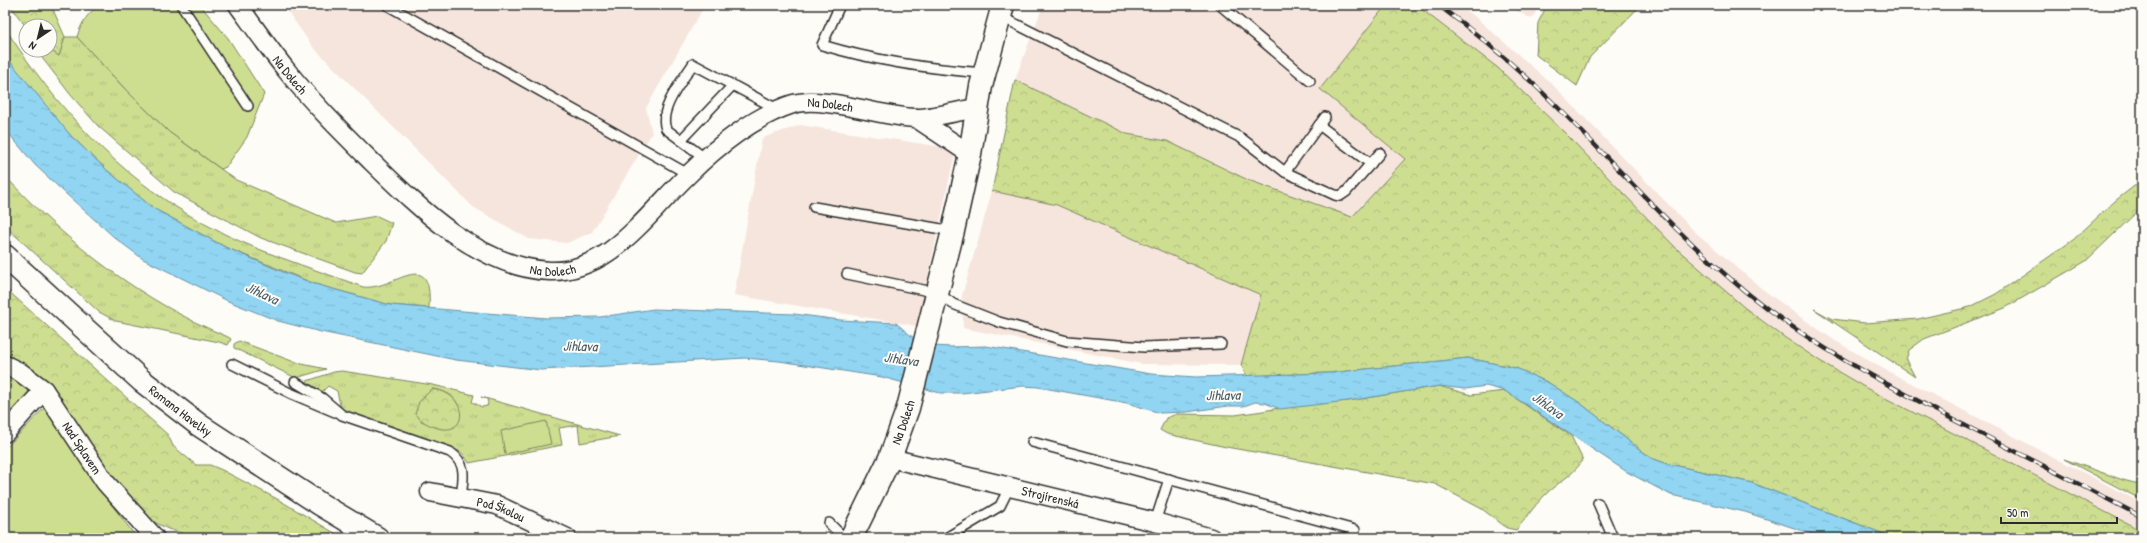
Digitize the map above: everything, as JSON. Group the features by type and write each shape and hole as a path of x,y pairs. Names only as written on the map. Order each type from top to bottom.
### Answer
{"main road":[{"name":"Na Dolech","path":"851,538 890,458 908,408 953,231 970,154 985,73 1001,10"},
{"name":"Romana Havelky","path":"5,256 142,381 187,415 273,474 377,538"}],"street":[{"name":"Na Dolech","path":"238,5 287,71 343,133 416,205 457,236 512,264 552,272 575,268 610,251 646,219 688,174 706,159 763,116 795,103 815,102 916,118 978,108"},
{"name":"Na Dolech","path":"916,118 970,154"},
{"name":"Nad Splavem","path":"5,365 20,372 44,390 105,482 157,538"},
{"path":"5,433 44,390"},
{"name":"Strojírenská","path":"890,458 1155,522 1211,538"},
{"name":"Pod Školou","path":"430,492 497,505 567,538"}],"lane":[{"path":"181,5 248,106"},
{"path":"387,5 688,174"},
{"path":"840,5 822,45 858,56 901,64 985,73"},
{"path":"1220,5 1310,81"},
{"path":"1001,10 1241,138 1285,172 1340,196 1380,153"},
{"path":"706,159 666,129 663,122 664,112 693,64 779,110"},
{"path":"681,140 733,85"},
{"path":"1285,172 1325,117"},
{"path":"1319,125 1371,164"},
{"path":"814,207 953,231"},
{"path":"847,274 955,304 998,322 1066,341 1094,345 1144,347 1221,344"},
{"path":"232,364 290,393 342,415 450,452 458,458 463,466 461,498"},
{"path":"295,382 322,398 342,415"},
{"path":"1032,442 1355,530"},
{"path":"1155,522 1169,479"},
{"path":"946,538 1000,506 1010,486"},
{"path":"1598,503 1613,538"},
{"path":"829,523 844,538"}],"shaded area":[{"path":"283,5 705,5 646,108 652,133 592,232 567,243 529,239 473,207 313,47"},
{"path":"1043,5 1386,5 1320,89 1405,159 1352,217 1248,180 1167,141 1127,134 1015,80"},
{"path":"1416,5 1459,5 1473,15 1552,84 1694,231 1761,288 1799,316 1834,340 1878,366 2142,503 2142,531 1866,388 1820,361 1784,337 1745,308 1677,249 1498,68"},
{"path":"1506,5 1539,5 1532,19"},
{"path":"800,125 956,149 917,326 734,295 762,138"},
{"path":"992,191 1057,205 1262,295 1241,365 1142,364 963,328 962,296"}],"green space":[{"path":"10,5 51,5 57,18 19,18"},
{"path":"99,5 200,5 228,38 264,94 247,137 226,167 221,169 169,132 127,91 77,37 85,19 91,11"},
{"path":"1386,5 1416,5 1498,68 1568,136 1677,249 1745,308 1784,337 1820,361 1866,388 2142,531 2142,538 1894,538 1752,483 1665,463 1651,458 1580,403 1549,383 1516,368 1468,358 1329,373 1247,376 1241,365 1261,295 1057,205 992,191 1015,80 1127,134 1167,141 1248,180 1352,217 1405,159 1320,89"},
{"path":"1547,5 1641,5 1590,57 1577,86 1536,55 1538,23"},
{"path":"58,21 65,37 59,56 58,55"},
{"path":"5,28 18,47 18,58 26,58 45,85 91,137 116,161 143,183 171,204 201,222 260,250 363,287 375,286 409,275 418,274 425,278 429,289 429,308 390,305 315,284 225,247 153,208 108,171 71,136 35,94 5,55"},
{"path":"65,37 77,37 127,91 169,132 236,180 336,223 377,216 392,223 386,241 362,273 355,272 261,238 174,192 98,126 70,94 42,58 58,58 58,55 59,56"},
{"path":"5,176 29,201 80,247 136,288 197,323 228,337 231,339 228,345 116,321 99,312 5,226"},
{"path":"2142,180 2142,207 2086,261 2005,308 1924,339 1909,350 1906,360 1915,377 1814,309 1832,319 1865,323 1918,319 1970,307 1996,294 2073,240 2115,201"},
{"path":"5,288 168,435 173,446 196,465 210,465 222,470 279,500 343,538 198,538 168,529 134,512 19,362 5,352"},
{"path":"239,341 297,363 326,369 296,378 234,348 234,344"},
{"path":"342,371 433,385 474,395 472,402 482,407 487,406 488,403 487,399 481,397 620,436 580,443 578,425 559,428 562,445 469,463 464,455 459,451 344,411 340,405 337,391 328,386 322,392 304,382 334,372","holes":["432,389 445,392 453,397 458,404 459,409 442,429 421,421"]},
{"path":"5,374 35,390 5,422"},
{"path":"1439,386 1471,395 1505,391 1571,436 1583,460 1574,471 1536,504 1516,530 1507,528 1482,509 1435,484 1226,447 1167,434 1160,430 1166,418 1177,414 1235,415 1290,406 1348,401"},
{"path":"432,389 444,392 453,398 458,405 460,420 456,426 448,429 431,426 415,414 419,402"},
{"path":"49,403 99,488 137,538 5,538 5,449"},
{"path":"546,421 551,444 505,454 501,431"},
{"path":"2064,459 2123,480 2142,485 2142,500"}],"water":[{"name":"Jihlava","path":"5,55 71,136 108,171 153,208 225,247 283,272 315,284 390,305 547,318 600,317 654,309 794,314 840,320 896,323 916,340 934,346 986,346 1151,374 1196,377 1329,373 1468,358 1516,368 1549,383 1580,403 1651,458 1665,463 1752,483 1894,538 1825,538 1745,512 1671,495 1627,472 1505,391 1486,386 1465,389 1439,386 1348,401 1280,409 1265,403 1255,402 1244,406 1228,406 1187,412 1160,413 1127,403 1038,387 1023,386 962,393 940,393 882,377 779,361 745,358 541,370 456,360 321,332 278,321 228,301 143,259 115,238 35,165 5,129"}],"railway":[{"path":"1438,5 1492,47 1531,81 1696,248 1723,273 1775,314 1825,348 1877,379 2142,517"}]}
